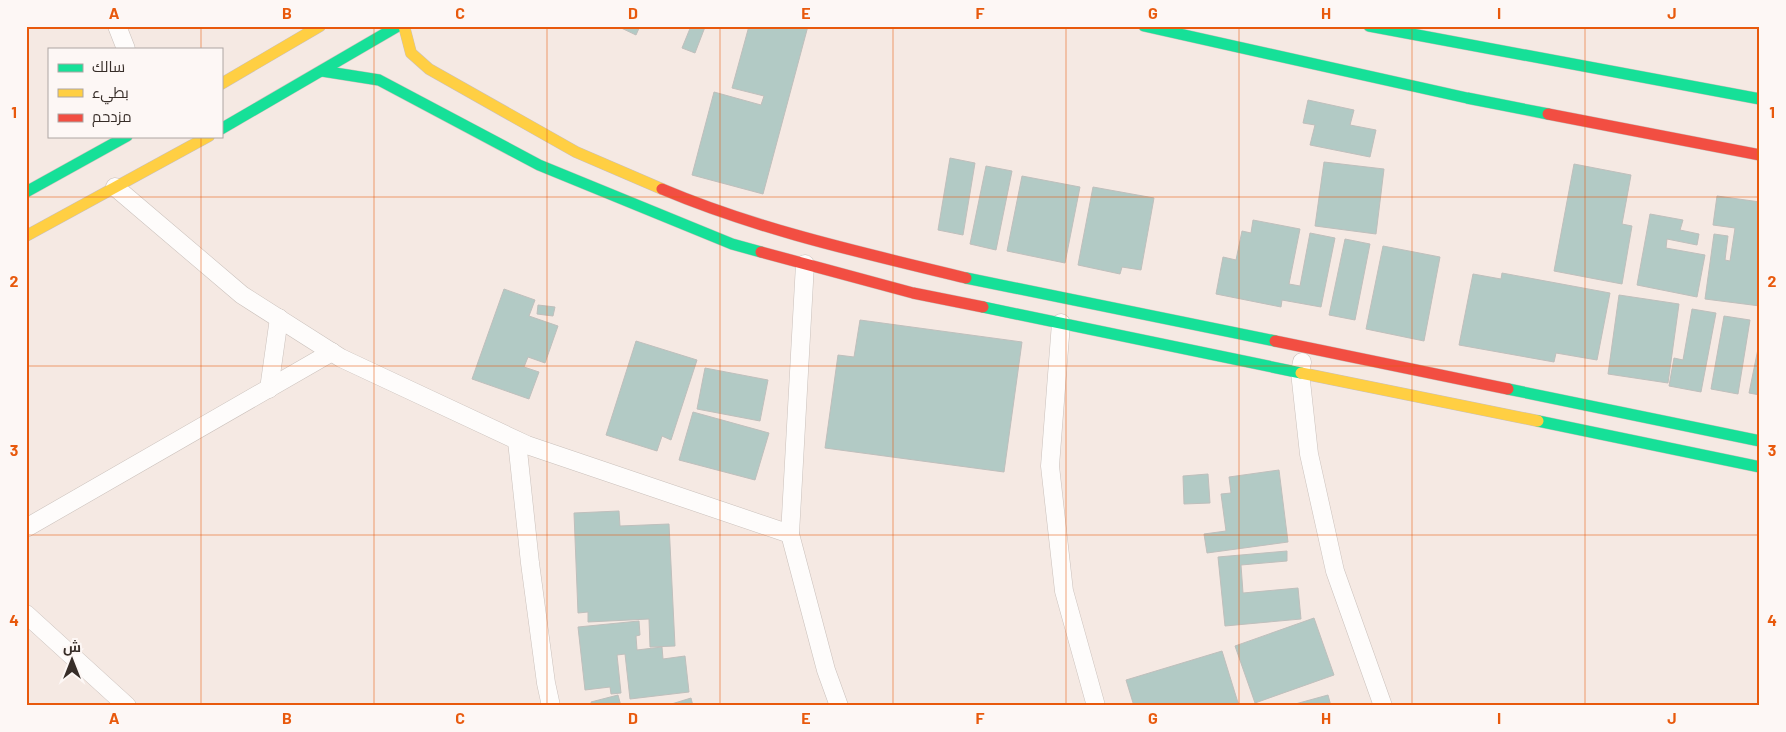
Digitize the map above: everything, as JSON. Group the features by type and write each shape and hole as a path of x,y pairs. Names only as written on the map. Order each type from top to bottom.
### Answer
{"street":[{"path":"118,26 126,48"},
{"path":"222,83 320,26"},
{"path":"222,128 398,26"},
{"path":"404,26 411,53 428,69 576,152 695,202 816,242 996,285 1306,346 1760,442"},
{"path":"1144,26 1467,98 1760,155"},
{"path":"1368,26 1760,99"},
{"path":"322,70 355,74 379,80 539,165 732,244 913,293 1760,467"},
{"path":"26,192 123,138"},
{"path":"26,236 205,138"},
{"path":"115,187 242,295 332,352 517,441 790,534"},
{"path":"805,264 790,534 826,670 839,706"},
{"path":"269,389 278,318"},
{"path":"1061,324 1050,466 1064,591 1096,706"},
{"path":"1306,346 1300,372 1309,454 1335,571 1383,706"},
{"path":"26,528 332,352"},
{"path":"517,441 537,619 551,706"},
{"path":"26,614 127,706"}],"building":[{"path":"617,26 640,26 636,35"},
{"path":"691,26 705,27 695,53 682,48"},
{"path":"749,26 808,26 763,194 692,175 714,92 761,105 764,96 732,88"},
{"path":"1308,100 1354,110 1350,125 1376,130 1370,157 1310,145 1315,125 1303,123"},
{"path":"950,158 975,163 963,235 938,230"},
{"path":"1324,162 1384,169 1376,234 1315,226"},
{"path":"1574,164 1631,175 1622,224 1632,226 1622,284 1554,271"},
{"path":"986,166 1012,171 996,250 970,244"},
{"path":"1022,176 1080,187 1065,263 1007,251"},
{"path":"1093,187 1154,198 1141,270 1122,267 1120,274 1078,265"},
{"path":"1717,196 1760,202 1760,306 1705,299 1714,234 1728,236 1725,260 1730,261 1735,228 1713,225"},
{"path":"1650,214 1683,220 1680,230 1699,234 1697,245 1667,239 1666,248 1705,255 1697,297 1637,285"},
{"path":"1253,220 1300,229 1289,284 1300,286 1310,233 1335,238 1321,307 1282,300 1281,307 1216,294 1223,257 1236,260 1242,231 1251,233"},
{"path":"1345,239 1370,244 1355,320 1329,315"},
{"path":"1383,246 1440,257 1424,341 1366,329"},
{"path":"1502,273 1610,293 1597,360 1556,353 1554,362 1459,345 1473,274 1501,279"},
{"path":"504,289 535,300 529,316 558,326 545,363 528,357 524,367 539,372 529,399 472,379"},
{"path":"1619,295 1679,304 1668,383 1608,374"},
{"path":"538,305 555,307 553,316 537,314"},
{"path":"1692,309 1716,313 1701,392 1669,386 1674,358 1683,360"},
{"path":"1724,316 1750,320 1738,394 1711,389"},
{"path":"860,320 1022,342 1004,472 825,448 838,355 854,357"},
{"path":"1760,339 1760,395 1749,393"},
{"path":"636,341 697,360 671,440 662,436 657,451 606,435"},
{"path":"705,368 768,380 760,421 697,409"},
{"path":"693,412 769,433 755,480 679,460"},
{"path":"1279,470 1288,542 1207,553 1204,534 1226,531 1221,494 1231,493 1229,477"},
{"path":"1208,474 1210,503 1184,504 1183,476"},
{"path":"619,511 620,526 669,524 675,646 650,647 649,619 588,622 588,612 578,613 574,513"},
{"path":"1287,551 1287,561 1241,565 1243,593 1298,588 1301,619 1225,626 1218,557"},
{"path":"1314,618 1334,675 1255,703 1235,646"},
{"path":"639,621 640,635 636,636 637,650 662,647 663,659 685,656 689,692 630,699 625,654 617,655 621,693 611,694 610,687 585,690 578,627"},
{"path":"1222,651 1239,706 1134,706 1126,680"},
{"path":"618,695 621,706 592,706 591,702"},
{"path":"1328,695 1331,706 1288,706"},
{"path":"691,698 693,706 665,706"}],"traffic: fast":[{"path":"222,128 398,26"},
{"path":"1144,26 1467,98 1548,114"},
{"path":"1369,26 1760,99"},
{"path":"322,71 379,80 539,165 732,244 761,252"},
{"path":"26,192 123,138"},
{"path":"966,278 1275,341"},
{"path":"983,307 1301,373"},
{"path":"1508,389 1760,441"},
{"path":"1538,421 1760,467"}],"traffic: slow":[{"path":"222,83 320,26"},
{"path":"404,26 411,53 429,69 576,152 662,189"},
{"path":"26,236 205,138"},
{"path":"1301,373 1538,421"}],"traffic: jam":[{"path":"1548,114 1760,155"},
{"path":"662,189 699,204 774,229 850,250 966,278"},
{"path":"761,252 913,293 983,307"},
{"path":"1275,341 1508,389"}]}
